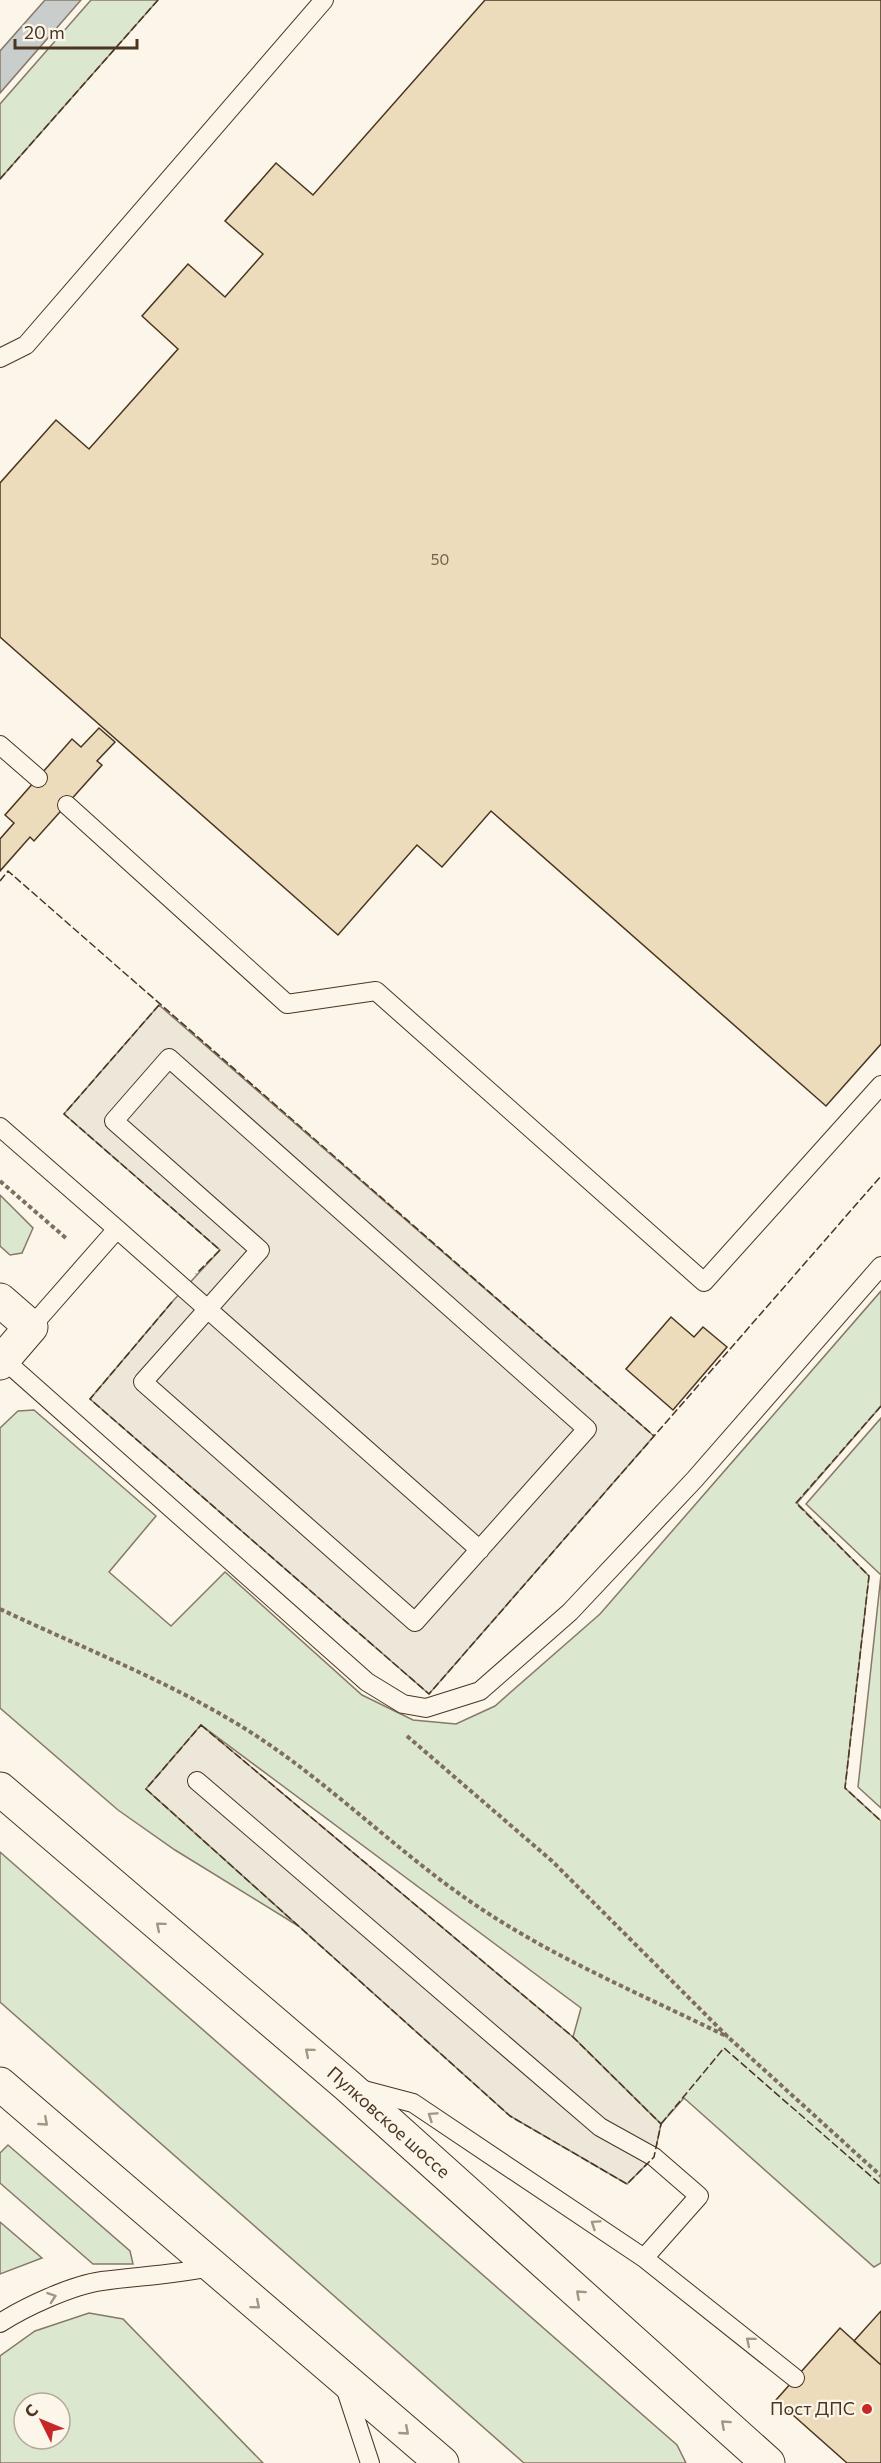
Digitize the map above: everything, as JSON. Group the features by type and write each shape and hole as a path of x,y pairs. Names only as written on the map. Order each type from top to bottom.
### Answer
{"main road":[{"path":"0,1300 31,1328 2,1361"},
{"name":"Пулковское шоссе","path":"0,1789 348,2086 768,2463"},
{"path":"0,2084 442,2463"}],"lane":[{"path":"0,358 26,345 324,0"},
{"path":"0,745 38,778"},
{"path":"67,805 287,1004 376,991 704,1282 881,1085"},
{"path":"169,1058 587,1429 480,1550 415,1622 143,1382 260,1250 114,1121 169,1058"},
{"path":"0,1127 480,1550"},
{"path":"31,1328 117,1229"},
{"path":"2,1361 367,1682 403,1704 426,1708 480,1691 570,1612 695,1479 881,1266"},
{"path":"197,1781 600,2127 654,2157 699,2196 644,2258"},
{"path":"348,2086 413,2103 644,2258 795,2378"},
{"path":"0,2323 23,2308 99,2281 170,2276 211,2267"},
{"path":"341,2377 370,2463"}],"path":[{"path":"0,1181 90,1260"},
{"path":"0,1609 168,1686 231,1719 316,1779 469,1901 534,1944 728,2037"},
{"path":"405,1732 411,1741 479,1796 552,1861 728,2037 881,2176"}],"green space":[{"path":"91,0 158,0 0,179 0,104"},
{"path":"0,1195 33,1228 22,1253 10,1255 0,1246"},
{"path":"881,1291 881,1406 797,1503 869,1576 845,1788 881,1821 881,2263 874,2267 684,2098 661,2124 573,2037 581,2008 201,1725 146,1789 300,1927 175,1850 118,1810 0,1708 0,1428 18,1411 34,1410 156,1516 109,1572 171,1626 225,1572 362,1695 413,1720 456,1724 495,1706 600,1614"},
{"path":"881,1418 881,1575 806,1504"},
{"path":"881,1575 881,1808 858,1787"},
{"path":"0,1852 677,2445 686,2463 524,2463 0,2002"},
{"path":"8,2145 130,2251 133,2264 93,2264 0,2183 0,2153"},
{"path":"0,2222 42,2258 0,2274"},
{"path":"89,2313 123,2319 263,2463 0,2463 0,2356 35,2331"}],"shaded area":[{"path":"45,0 81,0 0,93 0,51"},
{"path":"159,1005 654,1436 429,1694 90,1399 172,1302 220,1250 64,1114"},
{"path":"201,1725 573,2037 661,2124 654,2157 627,2184 510,2116 146,1789"}],"building":[{"path":"485,0 881,0 881,1044 826,1106 491,811 442,867 417,845 338,935 0,637 0,483 56,420 89,449 178,349 142,316 188,264 225,297 263,254 225,221 276,163 313,195"},
{"path":"99,728 115,742 97,761 102,765 34,841 30,837 0,871 0,839 14,823 5,815 72,739 81,747"},
{"path":"671,1317 694,1337 703,1327 727,1347 673,1410 626,1369"},
{"path":"881,2311 881,2365 854,2341"},
{"path":"840,2328 881,2365 881,2463 847,2463 776,2400"}],"fence":[{"path":"0,179 158,0"},
{"path":"0,881 8,871 654,1436"},
{"path":"159,1005 64,1114 220,1250 196,1274"},
{"path":"172,1302 90,1399 429,1694 881,1176"},
{"path":"881,1406 796,1503 869,1576 845,1788 881,1821"},
{"path":"201,1725 573,2037 661,2124 654,2157 627,2184 510,2116 146,1789 201,1725"},
{"path":"661,2124 724,2048 881,2185"}],"place":[{"name":"Пост ДПС","path":"867,2409"}]}
